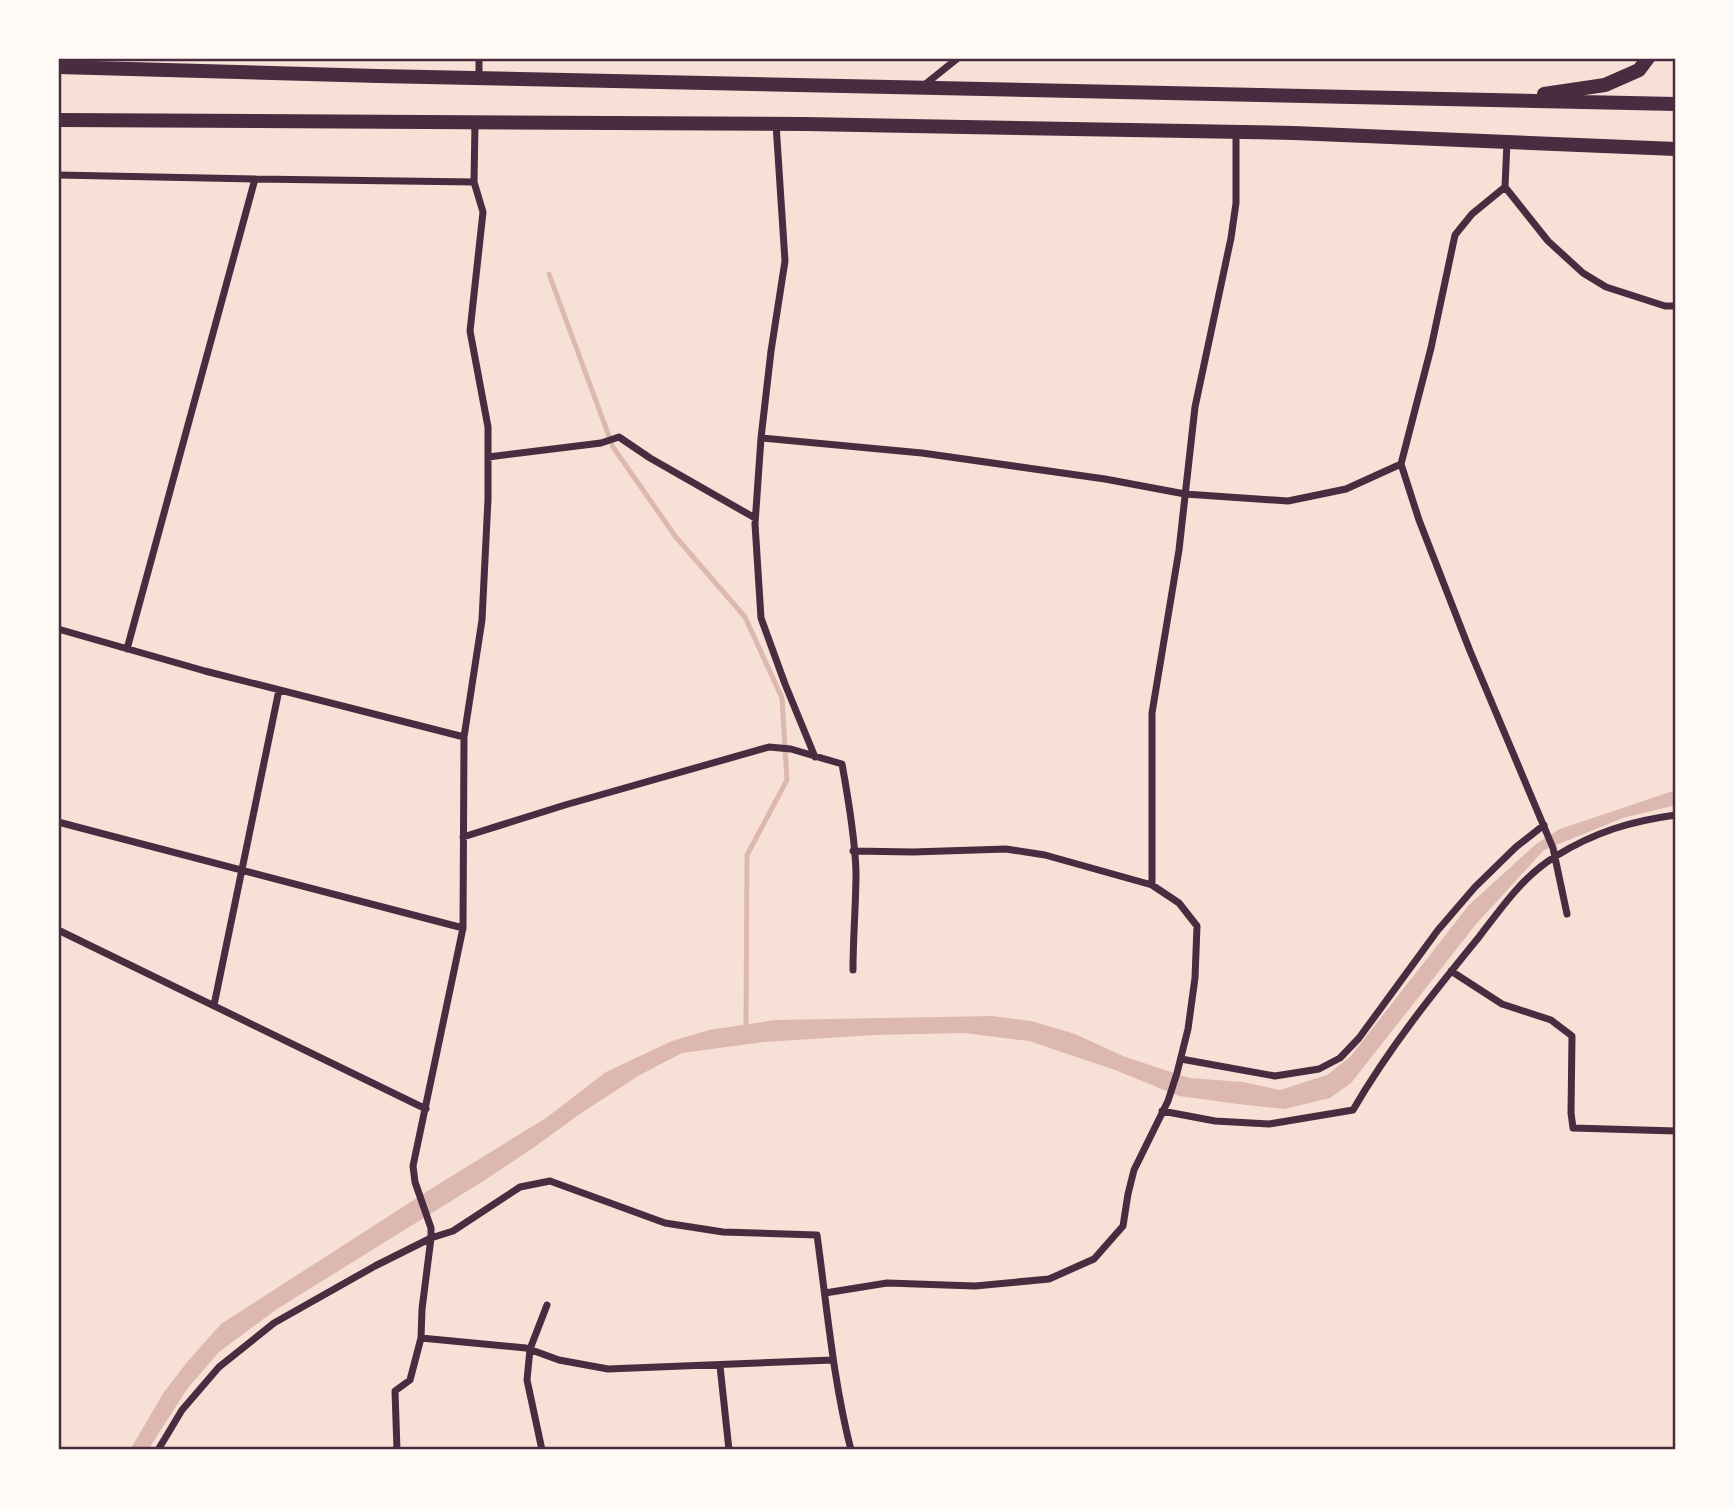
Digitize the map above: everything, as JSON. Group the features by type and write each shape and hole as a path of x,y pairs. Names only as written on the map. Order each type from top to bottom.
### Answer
{"main road":[{"path":"1507,100 1605,85 1639,70 1648,58"},
{"path":"58,67 1676,104"},
{"path":"58,120 776,124 1236,132 1676,149"}],"street":[{"path":"479,78 480,58"},
{"path":"922,88 958,58"},
{"path":"397,1450 395,1391 410,1380 421,1338 431,1238 431,1228 415,1182 413,1167 463,928 464,737 482,620 488,499 488,427 470,331 483,212 474,182 475,123"},
{"path":"776,124 785,261 771,351 755,519 761,618 815,757"},
{"path":"1152,885 1152,713 1179,550 1195,407 1231,238 1236,203 1236,132"},
{"path":"1507,142 1505,187 1548,241 1583,273 1606,287 1665,306 1676,306"},
{"path":"58,175 474,182"},
{"path":"127,649 255,179"},
{"path":"1505,187 1472,214 1455,235 1431,348 1401,464 1419,520 1554,852 1567,914"},
{"path":"488,457 601,443 619,437 755,519"},
{"path":"761,438 922,453 1105,479 1185,494 1288,501 1346,489 1401,464"},
{"path":"58,629 279,690 464,737"},
{"path":"214,1005 279,690"},
{"path":"463,837 769,747 791,748 842,764 848,793 856,870 853,970"},
{"path":"1162,1111 1215,1122 1269,1124 1353,1110 1397,1041 1451,971 1526,878 1554,852 1607,830 1676,815"},
{"path":"58,822 463,928"},
{"path":"1181,1059 1275,1076 1319,1069 1340,1058 1359,1038 1438,930 1475,887 1516,847 1545,828"},
{"path":"825,1293 887,1283 975,1286 1049,1279 1094,1259 1123,1226 1134,1170 1168,1101 1188,1029 1195,978 1197,926 1179,903 1152,885 1045,855 1006,849 853,851"},
{"path":"58,930 426,1109"},
{"path":"1451,971 1502,1004 1550,1020 1572,1036 1573,1128 1676,1131"},
{"path":"158,1450 182,1410 219,1367 274,1323 374,1266 431,1238 453,1231 520,1186 550,1181 665,1223 723,1232 817,1235 833,1360 851,1450"},
{"path":"542,1450 527,1380 530,1349 547,1306"},
{"path":"421,1338 530,1349 558,1360 608,1369 833,1360"},
{"path":"720,1366 729,1450"}],"shaded area":[{"path":"1676,790 1676,805 1623,818 1544,850 1477,923 1351,1083 1330,1098 1284,1109 1179,1096 1115,1070 1029,1041 964,1033 764,1042 682,1053 638,1076 485,1180 277,1309 219,1352 187,1389 148,1450 130,1450 164,1392 221,1324 546,1118 606,1072 672,1041 709,1030 775,1020 992,1016 1031,1021 1075,1034 1123,1056 1189,1078 1243,1082 1280,1090 1327,1075 1350,1057 1469,905 1536,844 1560,829"}],"waterway":[{"path":"549,274 613,447 675,536 745,617 782,698 787,780 747,855 746,1028"}]}
